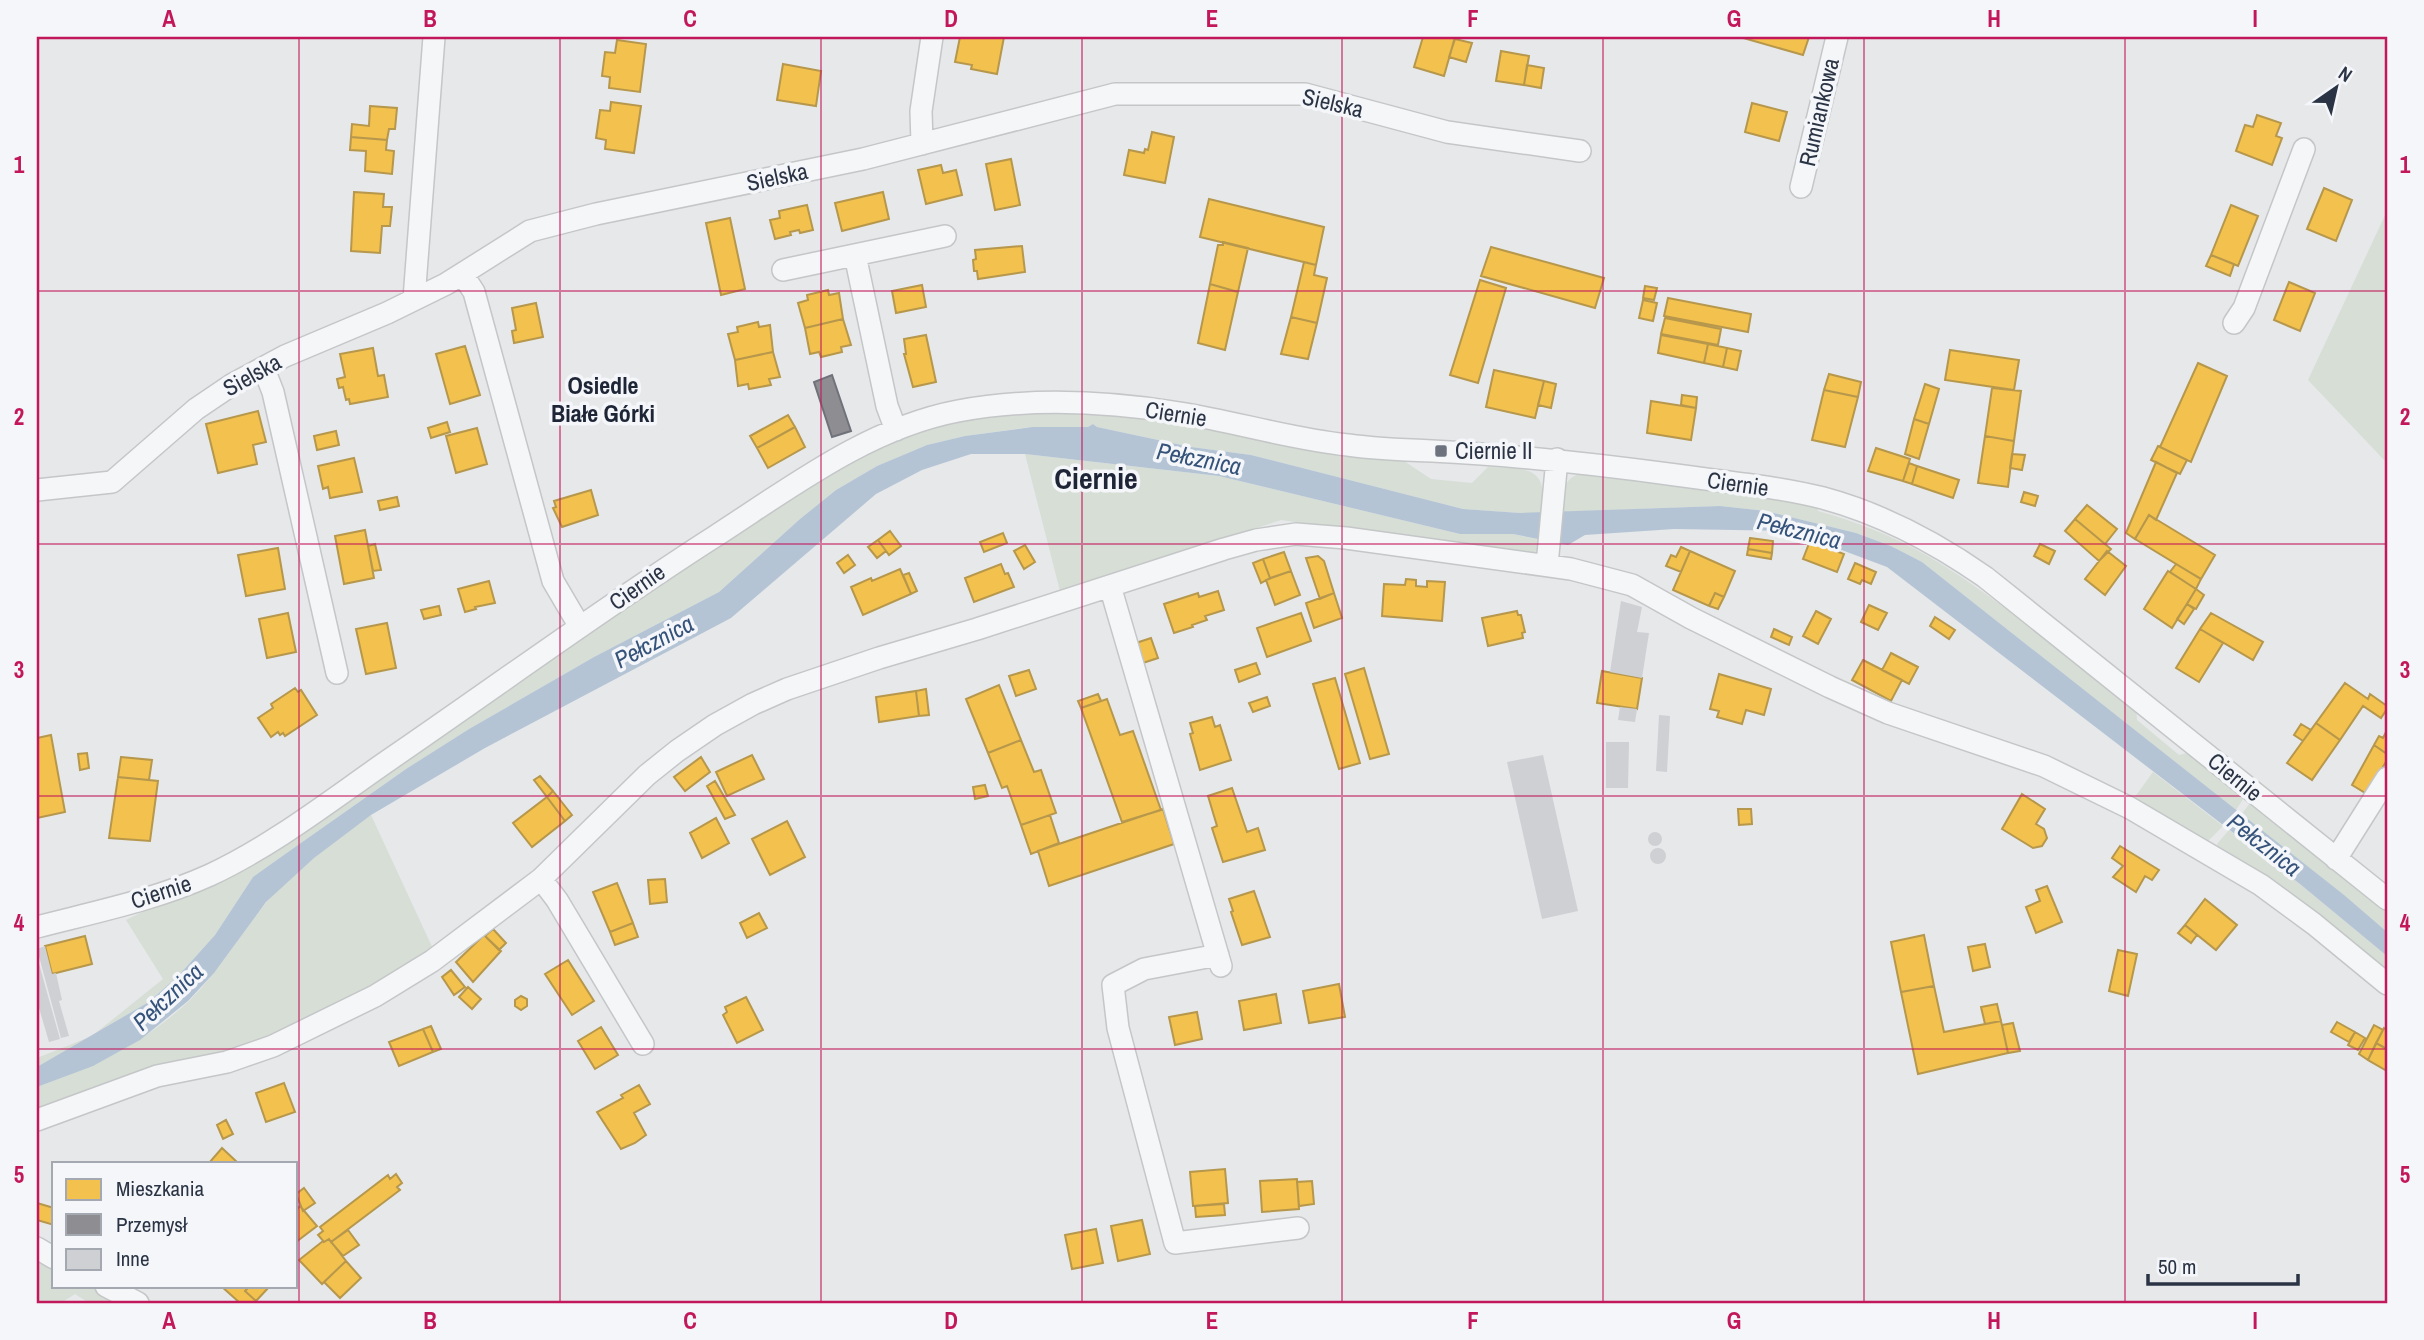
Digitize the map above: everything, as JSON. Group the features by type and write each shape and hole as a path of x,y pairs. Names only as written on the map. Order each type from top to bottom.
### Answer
{"street":[{"path":"414,299 433,37"},
{"path":"922,144 921,111 932,37"},
{"name":"Rumiankowa","path":"1801,187 1837,37"},
{"name":"Sielska","path":"37,490 112,482 196,409 233,384 285,356 463,275 530,231 596,214 863,159 1115,94 1305,94 1447,132 1580,151"},
{"path":"2234,323 2244,308 2304,149"},
{"path":"783,270 945,236"},
{"path":"855,255 887,406 897,430"},
{"path":"463,275 474,292 553,581 580,627"},
{"path":"264,369 274,392 337,673"},
{"name":"Ciernie","path":"37,927 154,896 208,876 240,859 306,818 669,565 800,481 874,439 955,411 1040,402 1101,402 1180,413 1345,445 1557,459 1798,493 1866,512 1917,534 1985,577 2387,899"},
{"path":"1548,554 1557,459"},
{"path":"37,1120 157,1076 227,1062 303,1033 375,996 432,961 541,879 647,775 715,725 753,704 787,689 1256,540 1296,534 1548,554 1632,584 1691,618 1830,688 1888,713 2044,766 2130,808 2261,885 2387,984"},
{"path":"1110,586 1219,960 1144,969 1113,985 1118,1028 1175,1243 1298,1228"},
{"path":"2336,859 2387,778"},
{"path":"541,879 557,900 643,1044"},
{"path":"110,1288 138,1303"}],"shaded area":[{"path":"2387,211 2387,463 2308,380"},
{"path":"1062,409 1178,421 1398,457 1431,479 1472,483 1488,467 1514,468 1532,473 1542,486 1543,513 1463,509 1251,455 1191,447 1093,424 1088,427 1031,427 965,436 927,445 877,466 836,490 719,592 594,657 469,729 406,769 281,857 253,877 215,935 180,974 149,1002 92,1036 163,979 126,920 156,905 602,623 817,481 878,448 918,431 957,420"},
{"path":"1025,454 1219,476 1460,534 1513,534 1541,540 1541,547 1535,552 1516,553 1281,520 1060,591"},
{"path":"1586,471 1819,507 1818,511 1894,539 1938,562 2005,608 2008,605 2136,708 2137,720 2179,755 2191,752 2245,796 2236,810 1922,562 1891,546 1856,533 1766,511 1720,506 1560,512 1563,491 1568,481"},
{"path":"2153,772 2223,826 2207,842 2132,801"},
{"path":"2250,803 2254,803 2387,911 2387,932 2241,815"},
{"path":"371,815 434,951 300,1027 37,1113 37,1087 117,1052 172,1016 209,978 276,892 315,856"},
{"path":"2229,830 2387,956 2387,977 2216,850 2217,844"},
{"path":"92,1036 45,1064 37,1067 37,1058"},
{"path":"39,1262 52,1268 52,1288 95,1288 121,1303 89,1303 75,1294 61,1303 37,1303"}],"water":[{"name":"Pełcznica","path":"1093,424 1191,447 1251,455 1463,509 1520,513 1720,506 1766,511 1856,533 1891,546 1922,562 2344,895 2387,932 2387,956 2300,884 1887,567 1791,531 1674,529 1585,535 1568,545 1513,534 1460,534 1219,476 1025,454 971,454 922,470 876,494 731,618 485,748 371,815 314,858 266,902 214,973 188,1001 140,1040 93,1066 37,1087 37,1067 149,1002 180,974 215,935 253,877 406,769 469,729 594,657 719,592 836,490 877,466 927,445 965,436 1032,427 1088,427"}],"building: Mieszkania":[{"path":"960,37 1004,37 997,74 971,69 972,65 955,62"},
{"path":"1423,37 1455,37 1444,76 1414,67"},
{"path":"1740,37 1809,37 1803,55"},
{"path":"1455,39 1472,43 1466,62 1449,57"},
{"path":"617,40 646,44 640,92 609,88 610,77 602,76 605,52 615,53"},
{"path":"1501,51 1529,56 1524,85 1496,81"},
{"path":"783,64 821,71 816,106 777,100"},
{"path":"1527,65 1544,68 1541,88 1524,85"},
{"path":"611,102 641,106 634,153 605,149 606,140 596,138 600,110 610,111"},
{"path":"1752,103 1787,112 1779,141 1745,132"},
{"path":"370,106 397,108 395,129 389,129 387,140 351,137 352,124 369,126"},
{"path":"2257,115 2281,123 2276,136 2282,138 2272,165 2236,151 2245,125 2253,127"},
{"path":"1152,132 1174,137 1165,183 1124,175 1129,150 1144,153 1145,149 1148,150"},
{"path":"351,137 387,140 386,150 394,151 392,174 365,171 366,151 350,150"},
{"path":"1011,159 1020,205 995,210 986,164"},
{"path":"941,165 943,173 956,170 962,195 926,204 918,170"},
{"path":"2324,188 2352,200 2336,241 2307,229"},
{"path":"354,192 384,194 383,207 392,207 390,226 382,226 380,253 351,251"},
{"path":"883,192 889,219 842,231 835,203"},
{"path":"1209,199 1324,227 1316,265 1200,237"},
{"path":"807,205 813,230 790,232 791,235 775,239 770,220 780,218 779,211"},
{"path":"2231,205 2258,216 2238,266 2211,255"},
{"path":"730,218 745,289 721,295 706,223"},
{"path":"1223,242 1248,248 1238,292 1210,284 1218,245 1223,245"},
{"path":"1022,246 1025,272 978,279 977,271 974,271 975,250"},
{"path":"1491,247 1604,278 1595,308 1481,276"},
{"path":"2211,255 2234,264 2230,276 2206,266"},
{"path":"1304,262 1316,265 1314,275 1327,278 1317,323 1291,317"},
{"path":"1480,280 1506,288 1478,383 1450,375"},
{"path":"2289,282 2315,293 2300,331 2274,320"},
{"path":"1210,284 1238,292 1225,350 1198,343"},
{"path":"922,285 926,307 896,313 892,291"},
{"path":"1645,286 1657,288 1654,300 1643,298"},
{"path":"828,290 829,295 839,293 843,319 805,328 798,303 808,300 807,295"},
{"path":"1668,298 1751,314 1748,332 1664,316"},
{"path":"1643,300 1657,303 1653,321 1639,318"},
{"path":"536,303 543,337 514,343 512,331 516,330 512,308"},
{"path":"1291,317 1317,323 1308,359 1281,354"},
{"path":"1665,318 1721,329 1718,345 1661,334"},
{"path":"843,319 851,345 841,347 842,352 821,357 819,352 810,354 805,328"},
{"path":"758,322 759,327 770,325 773,352 735,360 728,334 738,332 737,327"},
{"path":"926,335 936,382 913,387 904,354 904,339"},
{"path":"1661,335 1708,344 1704,363 1658,353"},
{"path":"1708,344 1727,348 1723,367 1704,363"},
{"path":"465,346 480,395 450,404 436,354"},
{"path":"373,348 378,376 384,375 388,397 350,404 349,399 346,400 343,387 339,388 337,379 345,377 340,354"},
{"path":"1727,348 1741,351 1737,370 1723,367"},
{"path":"1950,350 2019,360 2014,390 1945,380"},
{"path":"773,352 780,377 769,379 771,385 749,389 748,384 738,386 735,360"},
{"path":"2198,363 2227,376 2191,462 2160,447"},
{"path":"1494,370 1544,381 1535,418 1486,407"},
{"path":"1829,374 1861,382 1858,397 1824,390"},
{"path":"1544,381 1556,384 1551,408 1538,405"},
{"path":"1925,384 1939,389 1929,424 1914,419"},
{"path":"1992,388 2021,391 2014,441 1985,436"},
{"path":"1824,390 1858,397 1845,447 1812,440"},
{"path":"1682,395 1697,397 1696,408 1681,405"},
{"path":"1651,401 1696,408 1691,440 1647,433"},
{"path":"258,411 266,442 253,445 257,464 218,473 206,424"},
{"path":"788,415 795,427 757,448 750,436"},
{"path":"1914,419 1929,424 1919,459 1905,454"},
{"path":"447,422 450,432 431,438 428,428"},
{"path":"795,427 805,447 768,468 757,448"},
{"path":"477,428 487,464 456,473 446,436"},
{"path":"336,431 339,445 317,450 314,436"},
{"path":"1985,436 2014,441 2008,487 1978,483"},
{"path":"2158,446 2187,460 2180,474 2151,460"},
{"path":"1876,448 1910,459 1903,481 1868,471"},
{"path":"2012,454 2025,455 2022,470 2010,468"},
{"path":"354,458 362,492 330,498 328,487 323,489 318,466"},
{"path":"2156,462 2177,473 2156,520 2149,515 2135,539 2126,533"},
{"path":"1909,463 1917,466 1912,484 1903,481"},
{"path":"1917,466 1959,480 1953,498 1912,484"},
{"path":"591,490 598,515 562,527 553,508 556,507 554,501"},
{"path":"2024,492 2038,496 2035,506 2021,502"},
{"path":"397,497 399,506 380,510 378,501"},
{"path":"2087,505 2117,529 2105,544 2075,519"},
{"path":"2149,515 2215,555 2201,579 2135,539"},
{"path":"2075,519 2111,549 2099,561 2065,531"},
{"path":"365,530 374,578 344,584 335,536"},
{"path":"890,531 901,546 889,555 878,540"},
{"path":"1003,533 1007,543 984,552 980,542"},
{"path":"1750,538 1773,541 1772,553 1748,549"},
{"path":"878,540 886,551 877,558 868,547"},
{"path":"1810,541 1844,554 1837,572 1803,559"},
{"path":"375,544 381,570 373,571 368,546"},
{"path":"2040,544 2055,551 2049,564 2034,556"},
{"path":"1025,545 1035,562 1024,569 1014,551"},
{"path":"1681,547 1690,551 1681,572 1666,566 1671,555 1676,557"},
{"path":"278,548 285,589 246,596 238,555"},
{"path":"1748,549 1772,553 1771,559 1747,555"},
{"path":"1690,551 1735,571 1724,597 1715,593 1709,606 1673,590"},
{"path":"2107,551 2126,566 2105,595 2085,579"},
{"path":"1284,552 1291,571 1270,578 1263,559"},
{"path":"848,555 855,565 844,573 837,563"},
{"path":"1318,556 1324,561 1334,593 1320,599 1306,558"},
{"path":"1263,559 1270,578 1261,583 1253,563"},
{"path":"1855,563 1876,572 1871,584 1862,580 1860,584 1848,579"},
{"path":"1001,564 1014,587 974,602 965,578"},
{"path":"2176,564 2201,579 2196,589 2170,572"},
{"path":"900,569 911,594 863,615 851,587"},
{"path":"1291,571 1300,595 1275,605 1266,580"},
{"path":"2168,571 2196,589 2172,628 2144,609"},
{"path":"909,573 917,591 911,594 903,575"},
{"path":"1406,579 1416,580 1416,586 1427,587 1427,581 1445,582 1442,621 1382,616 1384,584 1405,585"},
{"path":"489,581 495,603 465,612 458,589"},
{"path":"2196,589 2204,595 2196,609 2187,604"},
{"path":"1218,591 1224,610 1205,616 1207,620 1192,625 1193,627 1174,633 1164,604 1198,593 1199,597"},
{"path":"1334,593 1342,618 1314,628 1306,603"},
{"path":"1715,593 1724,597 1718,609 1709,606"},
{"path":"2187,604 2194,609 2184,624 2177,619"},
{"path":"1869,605 1887,613 1878,630 1861,622"},
{"path":"439,606 441,615 424,619 421,610"},
{"path":"1517,611 1518,615 1521,615 1525,632 1522,633 1523,638 1488,646 1482,618"},
{"path":"1816,611 1831,619 1818,644 1803,636"},
{"path":"288,613 296,652 267,658 259,619"},
{"path":"1301,613 1311,641 1267,657 1257,628"},
{"path":"2211,613 2263,642 2253,660 2200,629"},
{"path":"1935,617 1955,630 1949,639 1930,626"},
{"path":"387,623 396,668 366,674 356,629"},
{"path":"1774,629 1792,637 1789,645 1771,637"},
{"path":"2200,629 2223,643 2199,682 2176,668"},
{"path":"1151,638 1158,658 1143,663 1136,643"},
{"path":"1891,653 1918,667 1909,684 1882,670"},
{"path":"1863,660 1902,680 1891,701 1852,680"},
{"path":"1256,663 1260,674 1239,682 1235,670"},
{"path":"1364,668 1389,754 1370,759 1345,674"},
{"path":"1029,670 1036,689 1016,696 1009,676"},
{"path":"1602,671 1642,678 1637,709 1597,703"},
{"path":"1719,674 1771,689 1764,715 1746,710 1742,724 1717,717 1719,711 1710,709"},
{"path":"1335,678 1360,763 1339,769 1313,684"},
{"path":"2345,683 2368,699 2370,694 2387,706 2387,709 2381,718 2363,706 2340,740 2316,723"},
{"path":"999,685 1021,740 988,753 966,699"},
{"path":"295,688 298,692 301,690 317,715 285,736 278,732 271,737 258,718 273,708 271,704"},
{"path":"926,689 929,715 919,716 916,691"},
{"path":"916,691 919,716 879,722 876,697"},
{"path":"1098,694 1101,701 1081,708 1078,701"},
{"path":"1267,697 1270,706 1253,712 1249,703"},
{"path":"1107,699 1120,735 1133,731 1161,810 1122,822 1081,708"},
{"path":"1212,717 1215,727 1220,725 1231,760 1200,770 1190,734 1193,733 1190,723"},
{"path":"2316,723 2340,740 2312,780 2287,763"},
{"path":"2301,724 2311,730 2303,741 2294,735"},
{"path":"2386,732 2387,754 2374,745 2379,736 2383,738"},
{"path":"51,735 65,812 37,818 37,738"},
{"path":"1021,740 1034,772 1041,770 1056,813 1021,825 1007,786 1002,788 988,753"},
{"path":"2374,745 2387,754 2387,760 2367,794 2352,785"},
{"path":"87,753 89,768 80,770 78,754"},
{"path":"752,755 764,779 727,796 716,772"},
{"path":"121,757 152,760 149,780 118,777"},
{"path":"701,757 710,772 685,791 674,777"},
{"path":"540,776 553,791 547,797 534,780"},
{"path":"118,777 158,781 150,841 109,838"},
{"path":"715,781 735,815 725,819 707,786"},
{"path":"985,785 988,796 975,799 973,787"},
{"path":"1232,788 1247,832 1258,828 1265,850 1223,862 1212,828 1217,826 1208,796"},
{"path":"553,791 572,815 565,821 547,797"},
{"path":"2022,794 2045,809 2036,824 2044,829 2047,838 2042,846 2033,848 2002,829"},
{"path":"547,797 565,821 532,847 513,823"},
{"path":"1163,809 1174,844 1049,886 1038,851"},
{"path":"1738,809 1751,809 1752,824 1739,825"},
{"path":"1050,815 1059,843 1031,854 1021,825"},
{"path":"716,818 729,843 702,858 690,833"},
{"path":"787,821 805,857 770,875 752,839"},
{"path":"2120,846 2159,870 2152,880 2145,876 2136,892 2113,877 2123,866 2112,858"},
{"path":"665,879 667,902 650,904 648,880"},
{"path":"617,883 633,923 610,932 593,892"},
{"path":"2047,886 2062,922 2036,933 2026,907 2040,901 2036,890"},
{"path":"1254,891 1270,937 1242,945 1229,899"},
{"path":"2205,899 2237,925 2216,950 2185,925"},
{"path":"759,913 767,928 747,938 740,923"},
{"path":"633,923 638,937 615,945 610,932"},
{"path":"2185,925 2197,935 2191,943 2178,933"},
{"path":"493,929 506,943 499,950 485,936"},
{"path":"484,935 501,951 473,982 456,962"},
{"path":"1924,935 1934,986 1901,992 1891,942"},
{"path":"85,936 92,964 52,974 45,946"},
{"path":"1985,944 1990,967 1973,971 1968,947"},
{"path":"2118,950 2137,954 2128,996 2109,991"},
{"path":"568,960 594,1001 572,1015 545,974"},
{"path":"451,970 465,987 454,995 442,977"},
{"path":"1339,984 1345,1017 1309,1023 1303,991"},
{"path":"1934,986 1944,1032 2001,1021 2008,1053 1918,1074 1901,992"},
{"path":"468,987 481,999 472,1009 459,997"},
{"path":"1276,994 1281,1023 1244,1030 1239,1001"},
{"path":"521,996 527,999 527,1006 521,1010 515,1006 515,1000"},
{"path":"746,997 763,1030 737,1043 723,1015 727,1012 725,1007"},
{"path":"1997,1004 2001,1021 1985,1024 1981,1007"},
{"path":"1197,1012 1202,1039 1175,1045 1169,1017"},
{"path":"2337,1022 2355,1032 2349,1042 2331,1032"},
{"path":"2013,1023 2020,1051 2008,1053 2002,1025"},
{"path":"2374,1025 2383,1030 2368,1060 2359,1054"},
{"path":"431,1026 441,1049 433,1052 423,1029"},
{"path":"601,1027 618,1055 595,1069 578,1041"},
{"path":"2384,1028 2387,1030 2387,1049 2376,1043"},
{"path":"423,1029 433,1052 399,1066 389,1042"},
{"path":"2355,1032 2365,1038 2358,1050 2348,1045"},
{"path":"2376,1043 2387,1049 2387,1071 2368,1060"},
{"path":"284,1083 295,1112 266,1122 256,1093"},
{"path":"639,1085 650,1104 634,1113 646,1135 621,1149 597,1112 623,1098 621,1095"},
{"path":"226,1120 233,1134 223,1139 217,1125"},
{"path":"222,1148 237,1162 210,1162"},
{"path":"1225,1169 1228,1203 1193,1206 1190,1172"},
{"path":"396,1174 402,1183 397,1187 400,1190 331,1242 329,1239 324,1242 318,1235 323,1231 320,1227 388,1175 390,1179"},
{"path":"1297,1179 1299,1209 1262,1212 1260,1181"},
{"path":"1312,1181 1314,1204 1299,1206 1297,1182"},
{"path":"304,1188 315,1203 303,1211 298,1192"},
{"path":"37,1203 52,1207 52,1224 37,1220"},
{"path":"1224,1204 1225,1215 1196,1217 1195,1206"},
{"path":"300,1206 317,1226 298,1240"},
{"path":"1142,1220 1150,1254 1118,1261 1111,1226"},
{"path":"1096,1229 1103,1263 1072,1269 1065,1235"},
{"path":"348,1230 359,1245 343,1256 331,1242"},
{"path":"329,1239 346,1261 322,1284 299,1260"},
{"path":"346,1261 361,1278 340,1298 324,1282"},
{"path":"223,1288 248,1288 245,1291 256,1301 240,1303"},
{"path":"248,1288 268,1288 256,1301 245,1291"}],"building: Przemysł":[{"path":"832,375 851,431 832,437 814,382"}],"building: Inne":[{"path":"1621,601 1642,607 1637,632 1649,633 1642,678 1610,672"},
{"path":"1620,707 1637,709 1635,722 1618,720"},
{"path":"1659,715 1670,716 1667,772 1656,771"},
{"path":"1606,742 1629,742 1628,788 1606,788"},
{"path":"1543,755 1578,911 1542,919 1507,762"},
{"path":"1655,832 1660,834 1660,844 1655,846 1650,844 1648,839 1650,834"},
{"path":"1658,848 1664,850 1664,862 1658,864 1652,862 1650,856 1652,850"},
{"path":"45,946 52,974 56,973 62,1000 59,1001 69,1036 61,1038 37,949"},
{"path":"38,960 60,1039 49,1042 37,1001"}],"place":[{"name":"Ciernie II","path":"1441,451"}],"district":[{"name":"Osiedle Białe Górki","path":"603,400"},
{"name":"Ciernie","path":"1096,479"}]}
